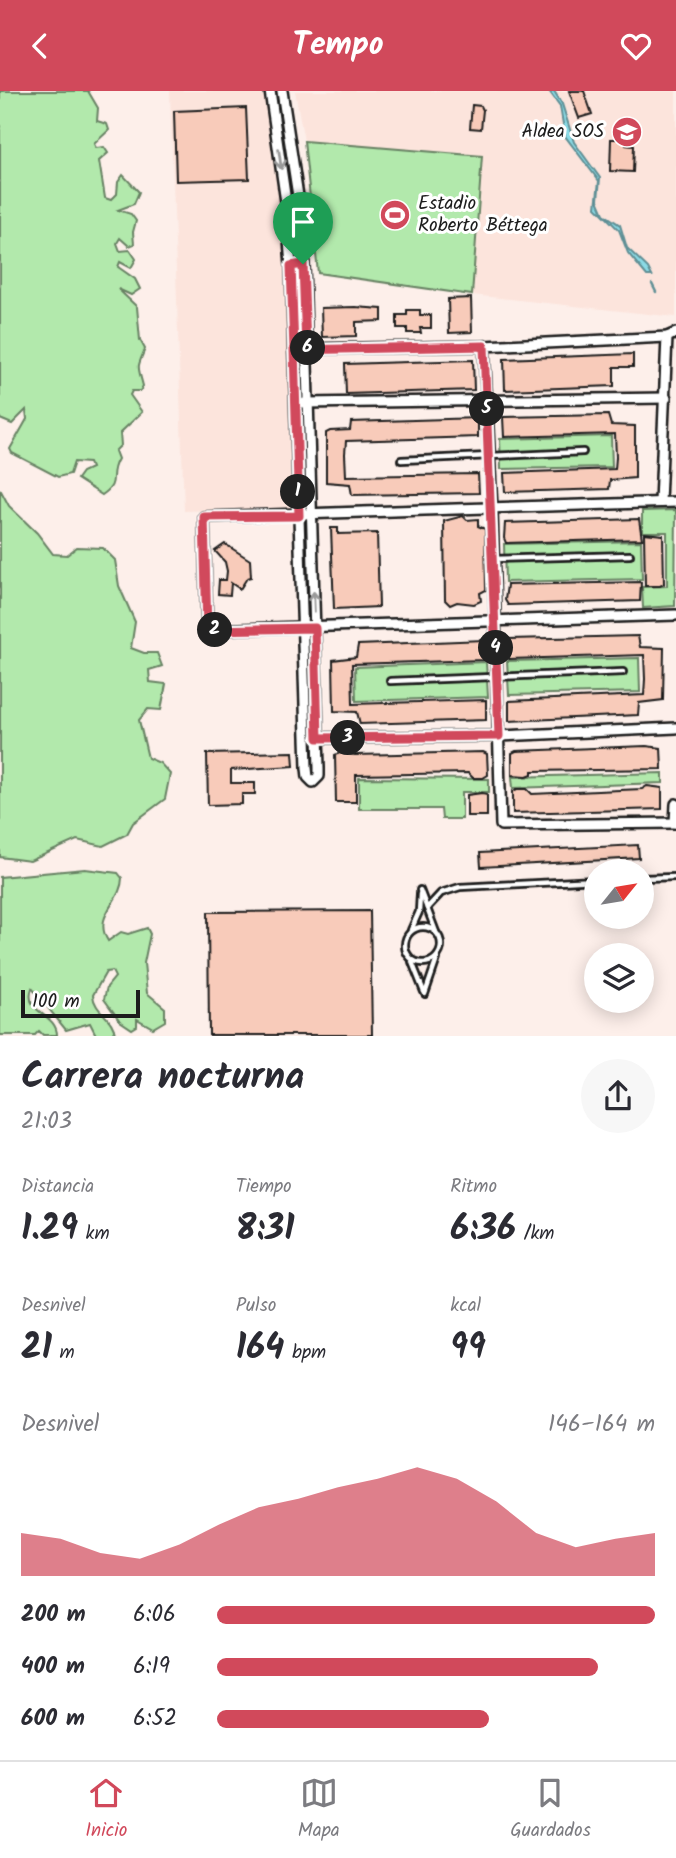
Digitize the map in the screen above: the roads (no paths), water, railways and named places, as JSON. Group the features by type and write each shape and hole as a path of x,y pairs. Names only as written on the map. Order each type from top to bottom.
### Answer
{"street":[{"path":"270,91 286,202 291,266 307,768 308,777 313,782 319,776 319,768 303,264 298,196 282,91"},
{"path":"291,266 303,264"},
{"path":"294,350 484,346 672,335 660,502"},
{"path":"484,346 494,559 501,825 676,823 676,804"},
{"path":"295,404 666,398"},
{"path":"663,446 676,446"},
{"path":"676,502 204,517 207,630 676,615"},
{"path":"306,738 499,736 676,728"}],"lane":[{"path":"401,460 583,452"},
{"path":"494,559 630,555"},
{"path":"390,681 497,679 623,672"},
{"path":"654,878 676,877"},
{"path":"427,908 441,893 460,887 584,881"},
{"path":"420,890 427,908 441,943 425,994 417,969 405,946 419,912 420,890"},
{"path":"410,932 424,927 436,933"},
{"path":"408,955 419,963 427,963 439,953"}],"water":[{"path":"549,91 554,91 562,104 574,142 600,178 598,200 604,214 620,225 627,248 648,268 652,276 647,276 628,253 619,230 596,207 599,181 565,136 560,106"}],"waterway":[{"path":"652,284 656,292"}],"place":[{"name":"Aldea SOS","path":"627,132"},
{"name":"Estadio Roberto Béttega","path":"395,215"}]}
